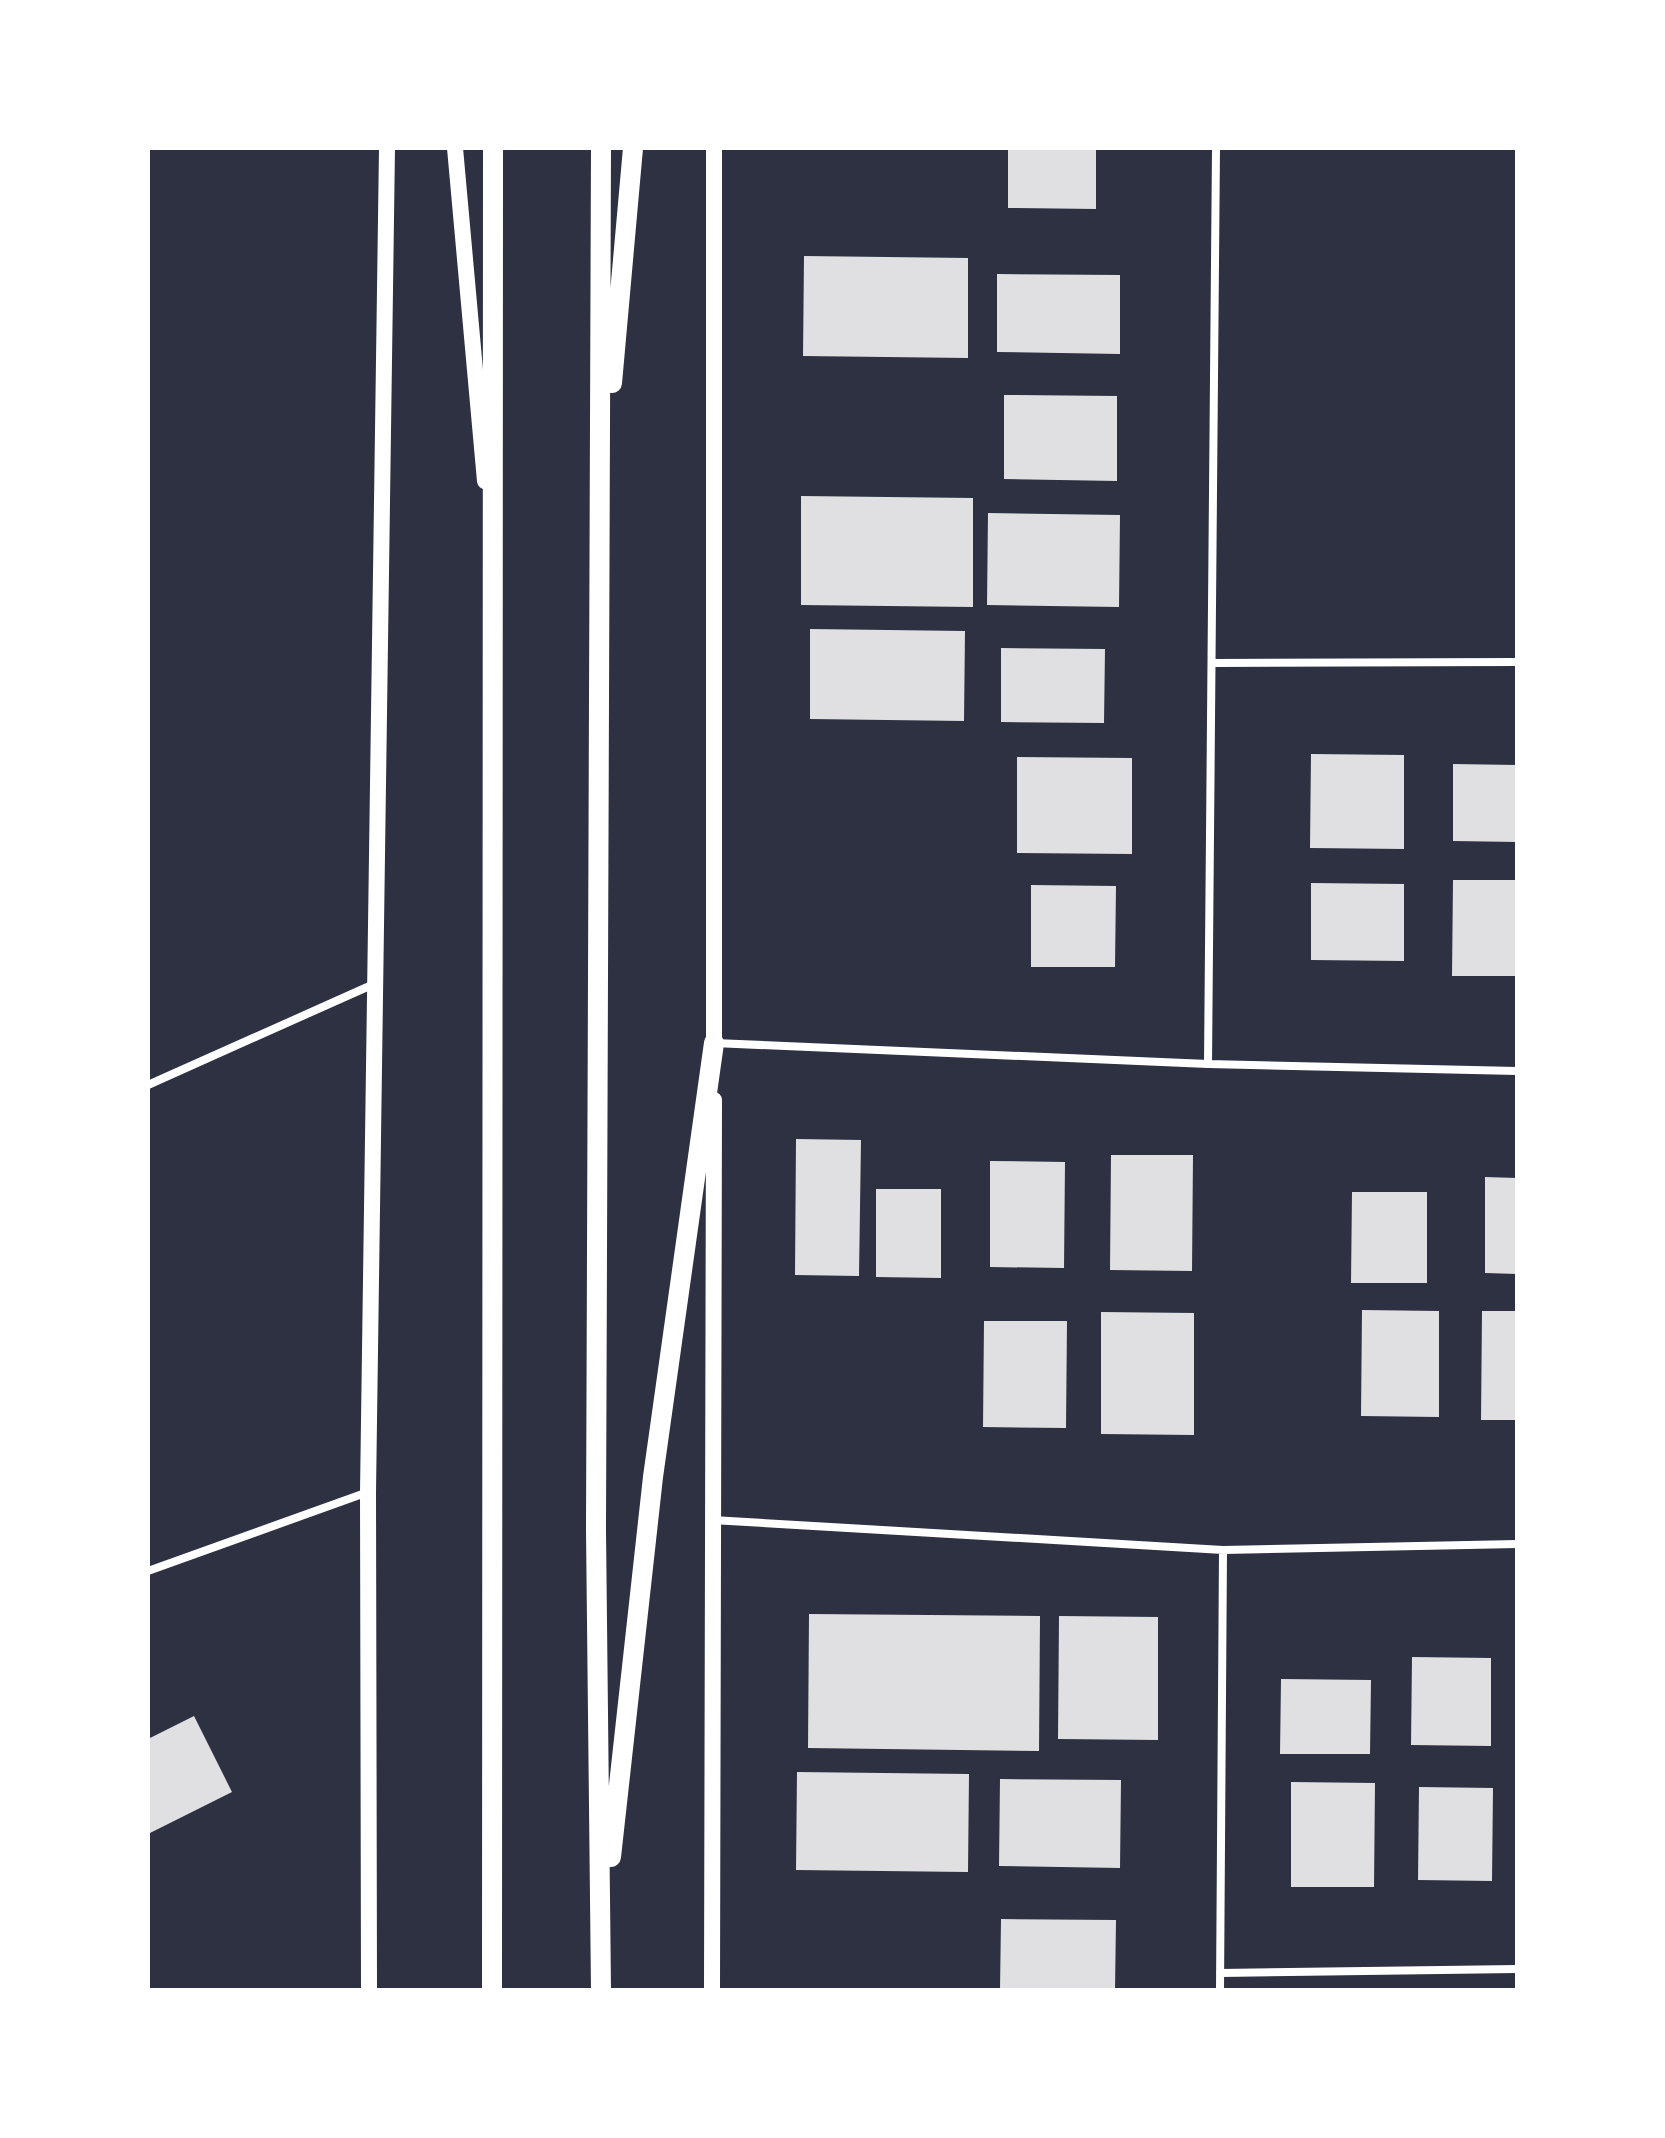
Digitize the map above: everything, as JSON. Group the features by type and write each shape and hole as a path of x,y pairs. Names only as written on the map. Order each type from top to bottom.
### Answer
{"main road":[{"path":"369,1990 368,1492 387,148"},
{"path":"455,148 493,572"},
{"path":"492,1990 493,148"},
{"path":"601,148 596,1530 601,1990"},
{"path":"600,518 633,148"},
{"path":"712,1990 714,148"},
{"path":"601,1944 653,1477 714,1043"}],"street":[{"path":"1208,1064 1216,148"},
{"path":"1212,663 1517,662"},
{"path":"148,1085 376,984"},
{"path":"714,1043 1208,1064 1517,1071"},
{"path":"148,1571 368,1492"},
{"path":"711,1520 1223,1550 1517,1544"},
{"path":"1220,1990 1223,1550"},
{"path":"1220,1973 1517,1969"}],"building":[{"path":"1008,148 1096,148 1096,209 1008,208"},
{"path":"804,256 968,258 968,358 803,356"},
{"path":"997,274 1120,275 1120,354 997,352"},
{"path":"1004,395 1117,396 1117,481 1004,479"},
{"path":"801,496 973,498 973,607 801,605"},
{"path":"988,513 1120,515 1119,607 987,605"},
{"path":"810,629 965,631 964,721 810,719"},
{"path":"1001,648 1105,649 1104,723 1001,722"},
{"path":"1311,754 1404,755 1404,849 1310,848"},
{"path":"1017,757 1132,758 1132,854 1017,853"},
{"path":"1453,764 1517,765 1517,842 1453,841"},
{"path":"1453,880 1517,880 1517,976 1452,976"},
{"path":"1311,883 1404,884 1404,961 1311,960"},
{"path":"1031,885 1116,886 1115,967 1031,967"},
{"path":"796,1139 861,1140 859,1276 795,1275"},
{"path":"1111,1155 1193,1155 1192,1271 1110,1270"},
{"path":"990,1161 1065,1162 1064,1268 990,1267"},
{"path":"1485,1177 1517,1178 1517,1274 1485,1273"},
{"path":"876,1189 941,1189 941,1278 876,1277"},
{"path":"1352,1192 1427,1192 1427,1283 1351,1283"},
{"path":"1362,1310 1439,1311 1439,1417 1361,1416"},
{"path":"1482,1311 1517,1311 1517,1420 1481,1420"},
{"path":"1101,1312 1194,1313 1194,1435 1101,1434"},
{"path":"984,1321 1067,1321 1066,1428 983,1427"},
{"path":"809,1614 1040,1616 1039,1751 808,1748"},
{"path":"1059,1616 1158,1617 1158,1740 1058,1739"},
{"path":"1412,1657 1491,1658 1491,1746 1411,1745"},
{"path":"1281,1679 1371,1680 1370,1754 1280,1754"},
{"path":"194,1716 232,1792 148,1834 148,1739"},
{"path":"797,1772 969,1774 968,1872 796,1870"},
{"path":"1000,1779 1121,1780 1120,1868 999,1866"},
{"path":"1291,1782 1375,1783 1374,1887 1291,1887"},
{"path":"1419,1787 1493,1788 1492,1881 1418,1880"},
{"path":"1001,1919 1116,1920 1115,1990 1000,1990"}]}
